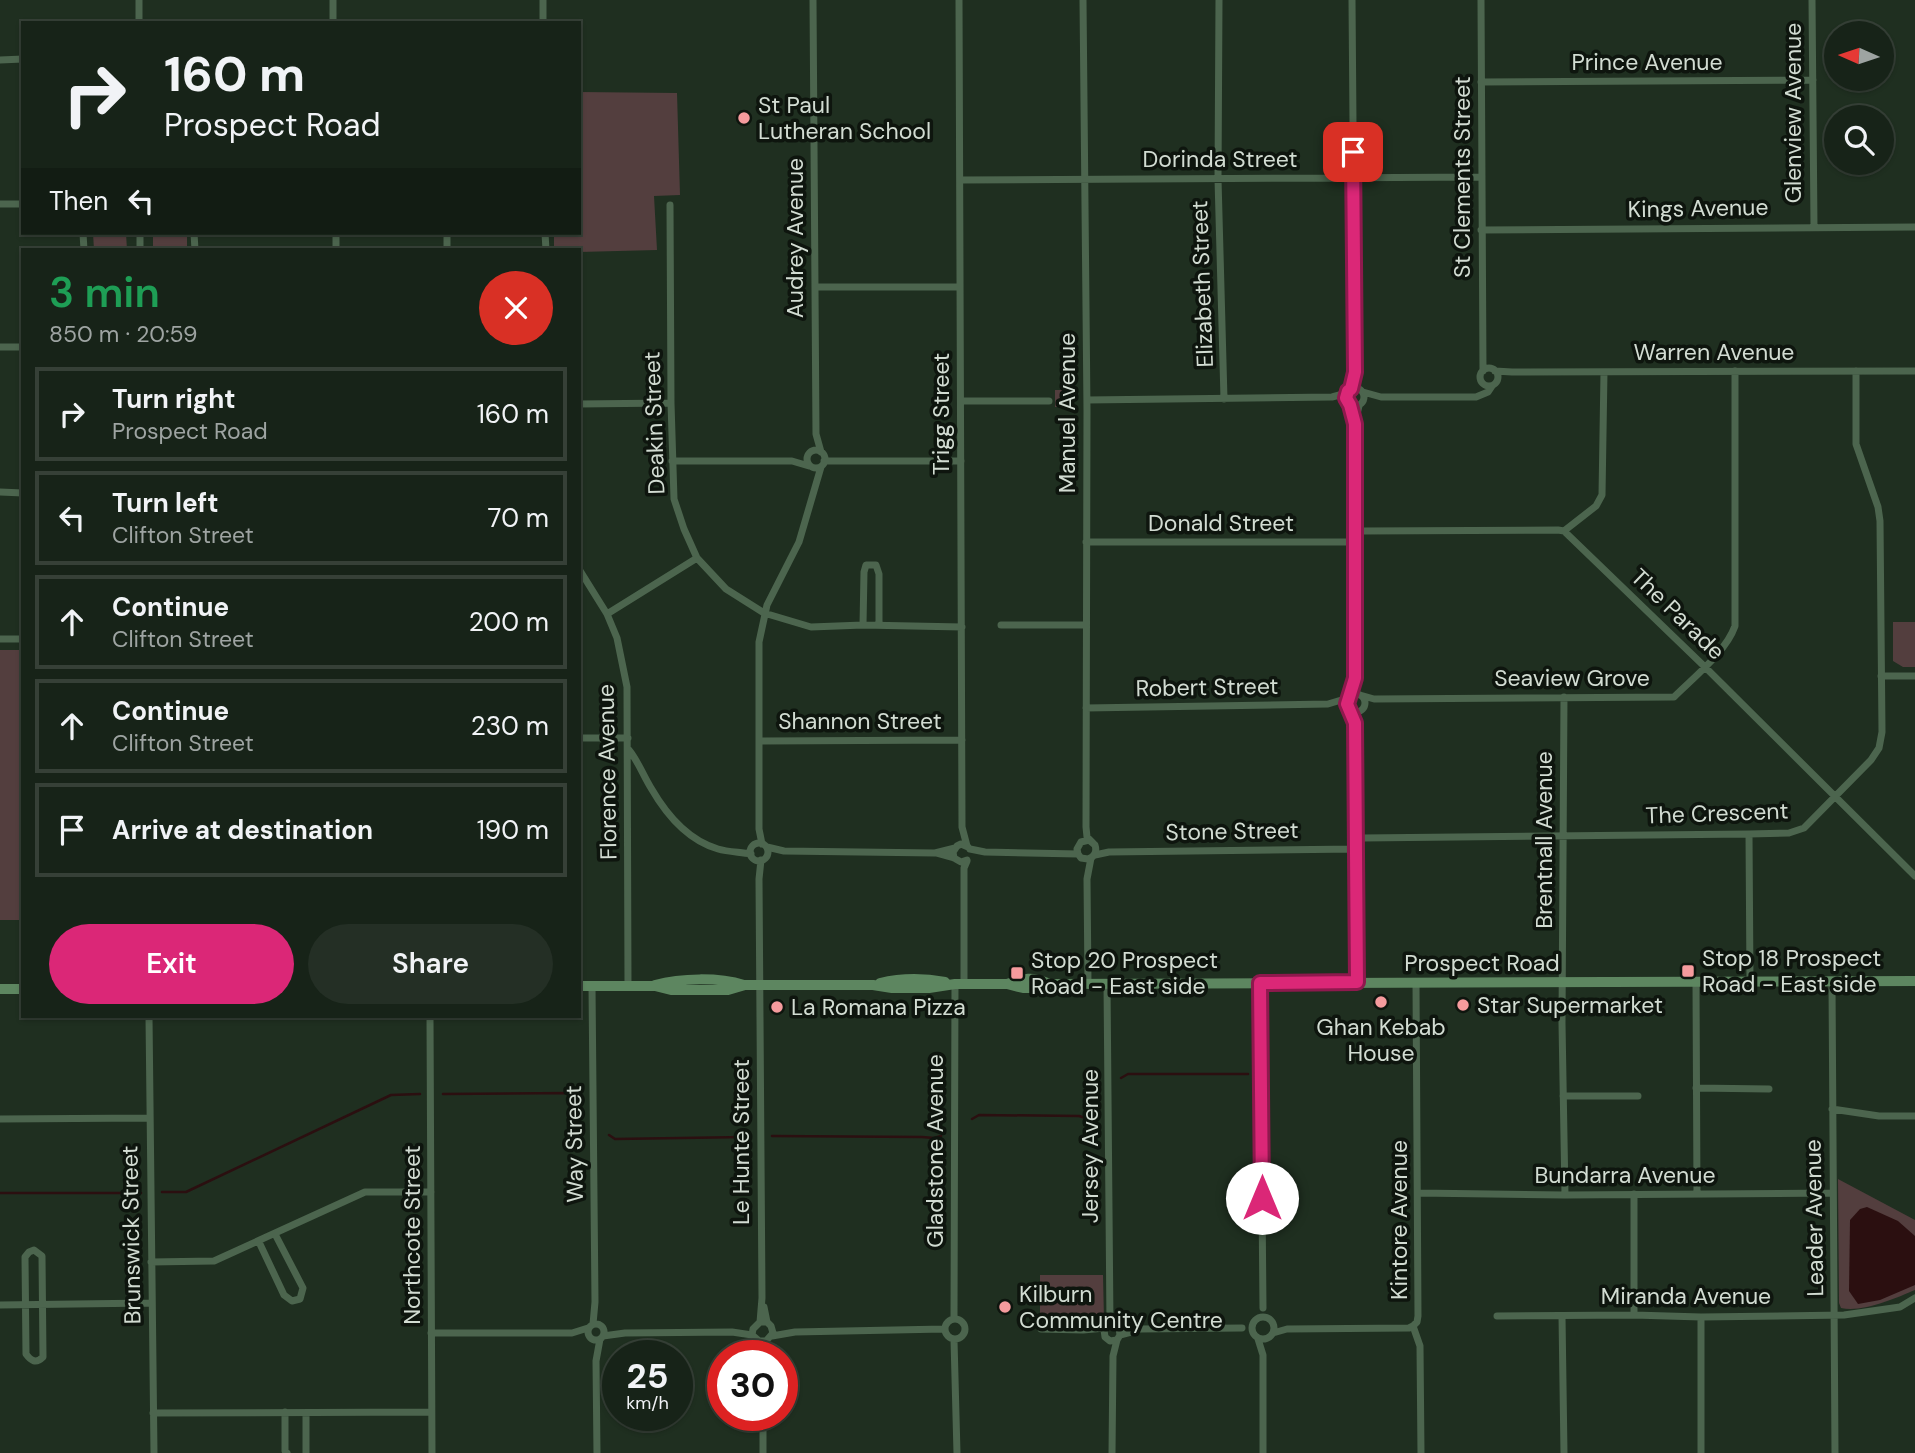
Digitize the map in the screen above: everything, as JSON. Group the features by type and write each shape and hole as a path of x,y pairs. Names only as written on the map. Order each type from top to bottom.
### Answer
{"main road":[{"name":"Prospect Road","path":"581,986 728,990 745,985 929,988 959,984 1007,984 1038,988 1049,984 1088,983 1915,981"},
{"path":"0,989 21,989"}],"street":[{"path":"139,0 139,21"},
{"path":"333,0 333,21"},
{"path":"543,0 543,21"},
{"name":"Audrey Avenue","path":"813,0 816,434 819,462"},
{"name":"Trigg Street","path":"959,0 964,851 959,984"},
{"name":"Manuel Avenue","path":"1083,0 1087,400 1086,827 1087,837 1094,851"},
{"name":"Elizabeth Street","path":"1219,0 1218,178 1224,399"},
{"path":"1352,0 1355,678 1354,696 1349,708 1355,723 1357,982"},
{"name":"St Clements Street","path":"1481,0 1483,372"},
{"name":"Glenview Avenue","path":"1812,0 1814,226"},
{"path":"0,60 21,59"},
{"name":"Prince Avenue","path":"1481,82 1813,80"},
{"name":"Dorinda Street","path":"960,180 1481,177"},
{"path":"0,204 21,204"},
{"name":"Deakin Street","path":"670,205 674,499 697,558 726,589 764,613 811,627 962,627"},
{"name":"Kings Avenue","path":"1481,230 1915,226"},
{"path":"815,287 960,287"},
{"path":"0,347 21,347"},
{"path":"1087,400 1482,396 1498,377 1483,355"},
{"path":"1471,397 1482,383 1483,372 1494,370"},
{"name":"Warren Avenue","path":"1494,370 1915,371"},
{"name":"Seaview Grove","path":"1354,696 1374,699 1674,696 1705,667 1732,636 1735,626 1735,371"},
{"name":"The Crescent","path":"1355,849 1363,838 1749,834 1790,833 1804,828 1871,760 1879,748 1882,732 1880,521 1878,507 1856,444 1856,371"},
{"path":"1482,383 1494,383 1512,372"},
{"path":"1354,539 1362,531 1564,531 1596,506 1602,495 1604,372"},
{"path":"961,401 1049,401"},
{"path":"581,404 671,403"},
{"name":"Audrey Avenue","path":"809,453 816,434"},
{"path":"760,985 759,642 764,613 771,595 799,542 816,485 819,462 815,450 792,461"},
{"path":"809,453 806,458 819,462"},
{"path":"672,461 961,461"},
{"path":"0,492 21,492"},
{"name":"The Parade","path":"1564,531 1915,876"},
{"name":"Donald Street","path":"1086,542 1349,542 1354,539"},
{"path":"607,614 697,558"},
{"path":"863,625 866,565 876,565 879,574 880,625"},
{"name":"Florence Avenue","path":"581,572 607,614 617,638 627,687 628,986"},
{"path":"1000,625 1086,625"},
{"path":"0,639 21,639"},
{"path":"1881,676 1915,676"},
{"path":"1354,696 1364,701 1355,723"},
{"name":"Robert Street","path":"1328,704 1354,696"},
{"name":"Brentnall Avenue","path":"1564,697 1562,982 1565,1195"},
{"path":"1362,708 1374,699"},
{"name":"Robert Street","path":"1086,708 1328,704 1356,712 1362,708"},
{"path":"581,738 628,738"},
{"name":"Shannon Street","path":"759,741 962,740"},
{"path":"628,749 669,815 693,838 718,849 758,852 1059,853 1079,850 1089,841 1094,851 1087,879 1088,983"},
{"name":"Manuel Avenue","path":"1079,850 1086,827"},
{"path":"1749,834 1750,982"},
{"name":"Stone Street","path":"1094,851 1355,849"},
{"path":"1079,850 1084,859 1094,851"},
{"path":"1079,850 1087,879"},
{"path":"956,860 953,852 964,851"},
{"path":"935,853 961,862 964,851"},
{"name":"Trigg Street","path":"956,860 964,879"},
{"path":"1696,982 1697,1194"},
{"name":"Leader Avenue","path":"1832,982 1835,1453"},
{"name":"Jersey Avenue","path":"1107,983 1110,1307 1115,1330 1112,1453"},
{"path":"1260,983 1263,1308 1271,1329 1262,1355"},
{"name":"Kintore Avenue","path":"1416,983 1418,1316 1413,1326 1420,1346 1421,1453"},
{"name":"Gladstone Avenue","path":"954,1319 959,984"},
{"name":"Le Hunte Street","path":"760,985 762,1298 765,1340"},
{"name":"Way Street","path":"592,986 597,1453"},
{"name":"Brunswick Street","path":"149,1018 154,1453"},
{"name":"Northcote Street","path":"430,1018 432,1453"},
{"path":"1696,1088 1769,1089"},
{"path":"1563,1097 1638,1096"},
{"path":"1832,1109 1879,1116 1915,1116"},
{"path":"0,1119 149,1118"},
{"path":"151,1262 214,1261 365,1192 431,1192"},
{"name":"Bundarra Avenue","path":"1418,1193 1833,1194"},
{"path":"1634,1194 1634,1315"},
{"path":"259,1242 284,1295 292,1301 300,1299 303,1288 275,1234"},
{"path":"34,1250 42,1256 43,1357 40,1360 30,1360 26,1354 25,1305 25,1257 34,1250"},
{"name":"Miranda Avenue","path":"1497,1316 1701,1317 1843,1314 1900,1307 1915,1298"},
{"path":"0,1305 151,1303"},
{"path":"1263,1308 1255,1321 1262,1355 1264,1453"},
{"path":"1562,1316 1564,1453"},
{"path":"1041,1329 1242,1328 1261,1317 1271,1329"},
{"path":"1701,1317 1701,1453"},
{"path":"961,1320 965,1329 962,1336 954,1340 948,1337 944,1329 947,1322 961,1320"},
{"path":"1256,1336 1271,1329 1413,1326"},
{"path":"1242,1328 1256,1336"},
{"path":"431,1333 944,1329"},
{"path":"1083,1330 1106,1338 1115,1330"},
{"name":"Jersey Avenue","path":"1113,1356 1106,1338 1115,1330"},
{"path":"753,1332 766,1332"},
{"path":"954,1340 957,1453"},
{"path":"285,1412 287,1453"},
{"path":"153,1413 431,1412"},
{"path":"306,1413 306,1453"},
{"path":"763,1431 763,1453"}],"shaded area":[{"path":"581,92 677,93 680,195 654,196 657,250 581,252 581,248 554,248 554,235 581,235"},
{"path":"93,235 126,235 127,248 94,248"},
{"path":"153,235 187,235 187,248 153,248"},
{"path":"1055,390 1073,390 1073,407 1055,407"},
{"path":"1893,622 1915,622 1915,667 1903,667 1893,661"},
{"path":"0,650 21,650 21,920 0,920"},
{"path":"1838,1179 1915,1220 1915,1290 1869,1307 1841,1308"},
{"path":"1867,1207 1898,1221 1915,1236 1915,1285 1880,1300 1858,1304 1849,1291 1850,1220 1860,1209"},
{"path":"1040,1275 1103,1275 1104,1320 1040,1320"}],"waterway":[{"path":"1121,1078 1128,1074 1248,1074"},
{"path":"443,1094 570,1093 578,1098"},
{"path":"162,1192 186,1192 391,1095 420,1094"},
{"path":"972,1119 979,1115 1079,1116 1089,1119 1095,1115"},
{"path":"609,1135 615,1139 746,1137"},
{"path":"772,1136 941,1136"},
{"path":"0,1193 141,1193"}],"place":[{"name":"St Paul Lutheran School","path":"744,118"},
{"name":"Stop 18 Prospect Road - East side","path":"1688,971"},
{"name":"Stop 20 Prospect Road - East side","path":"1017,973"},
{"name":"Ghan Kebab House","path":"1381,1002"},
{"name":"Star Supermarket","path":"1463,1005"},
{"name":"La Romana Pizza","path":"777,1007"},
{"name":"Kilburn Community Centre","path":"1005,1307"}],"route":[{"path":"1262,1198 1260,983 1357,982 1355,723 1347,704 1355,678 1355,424 1346,398 1355,372 1353,152"}]}
